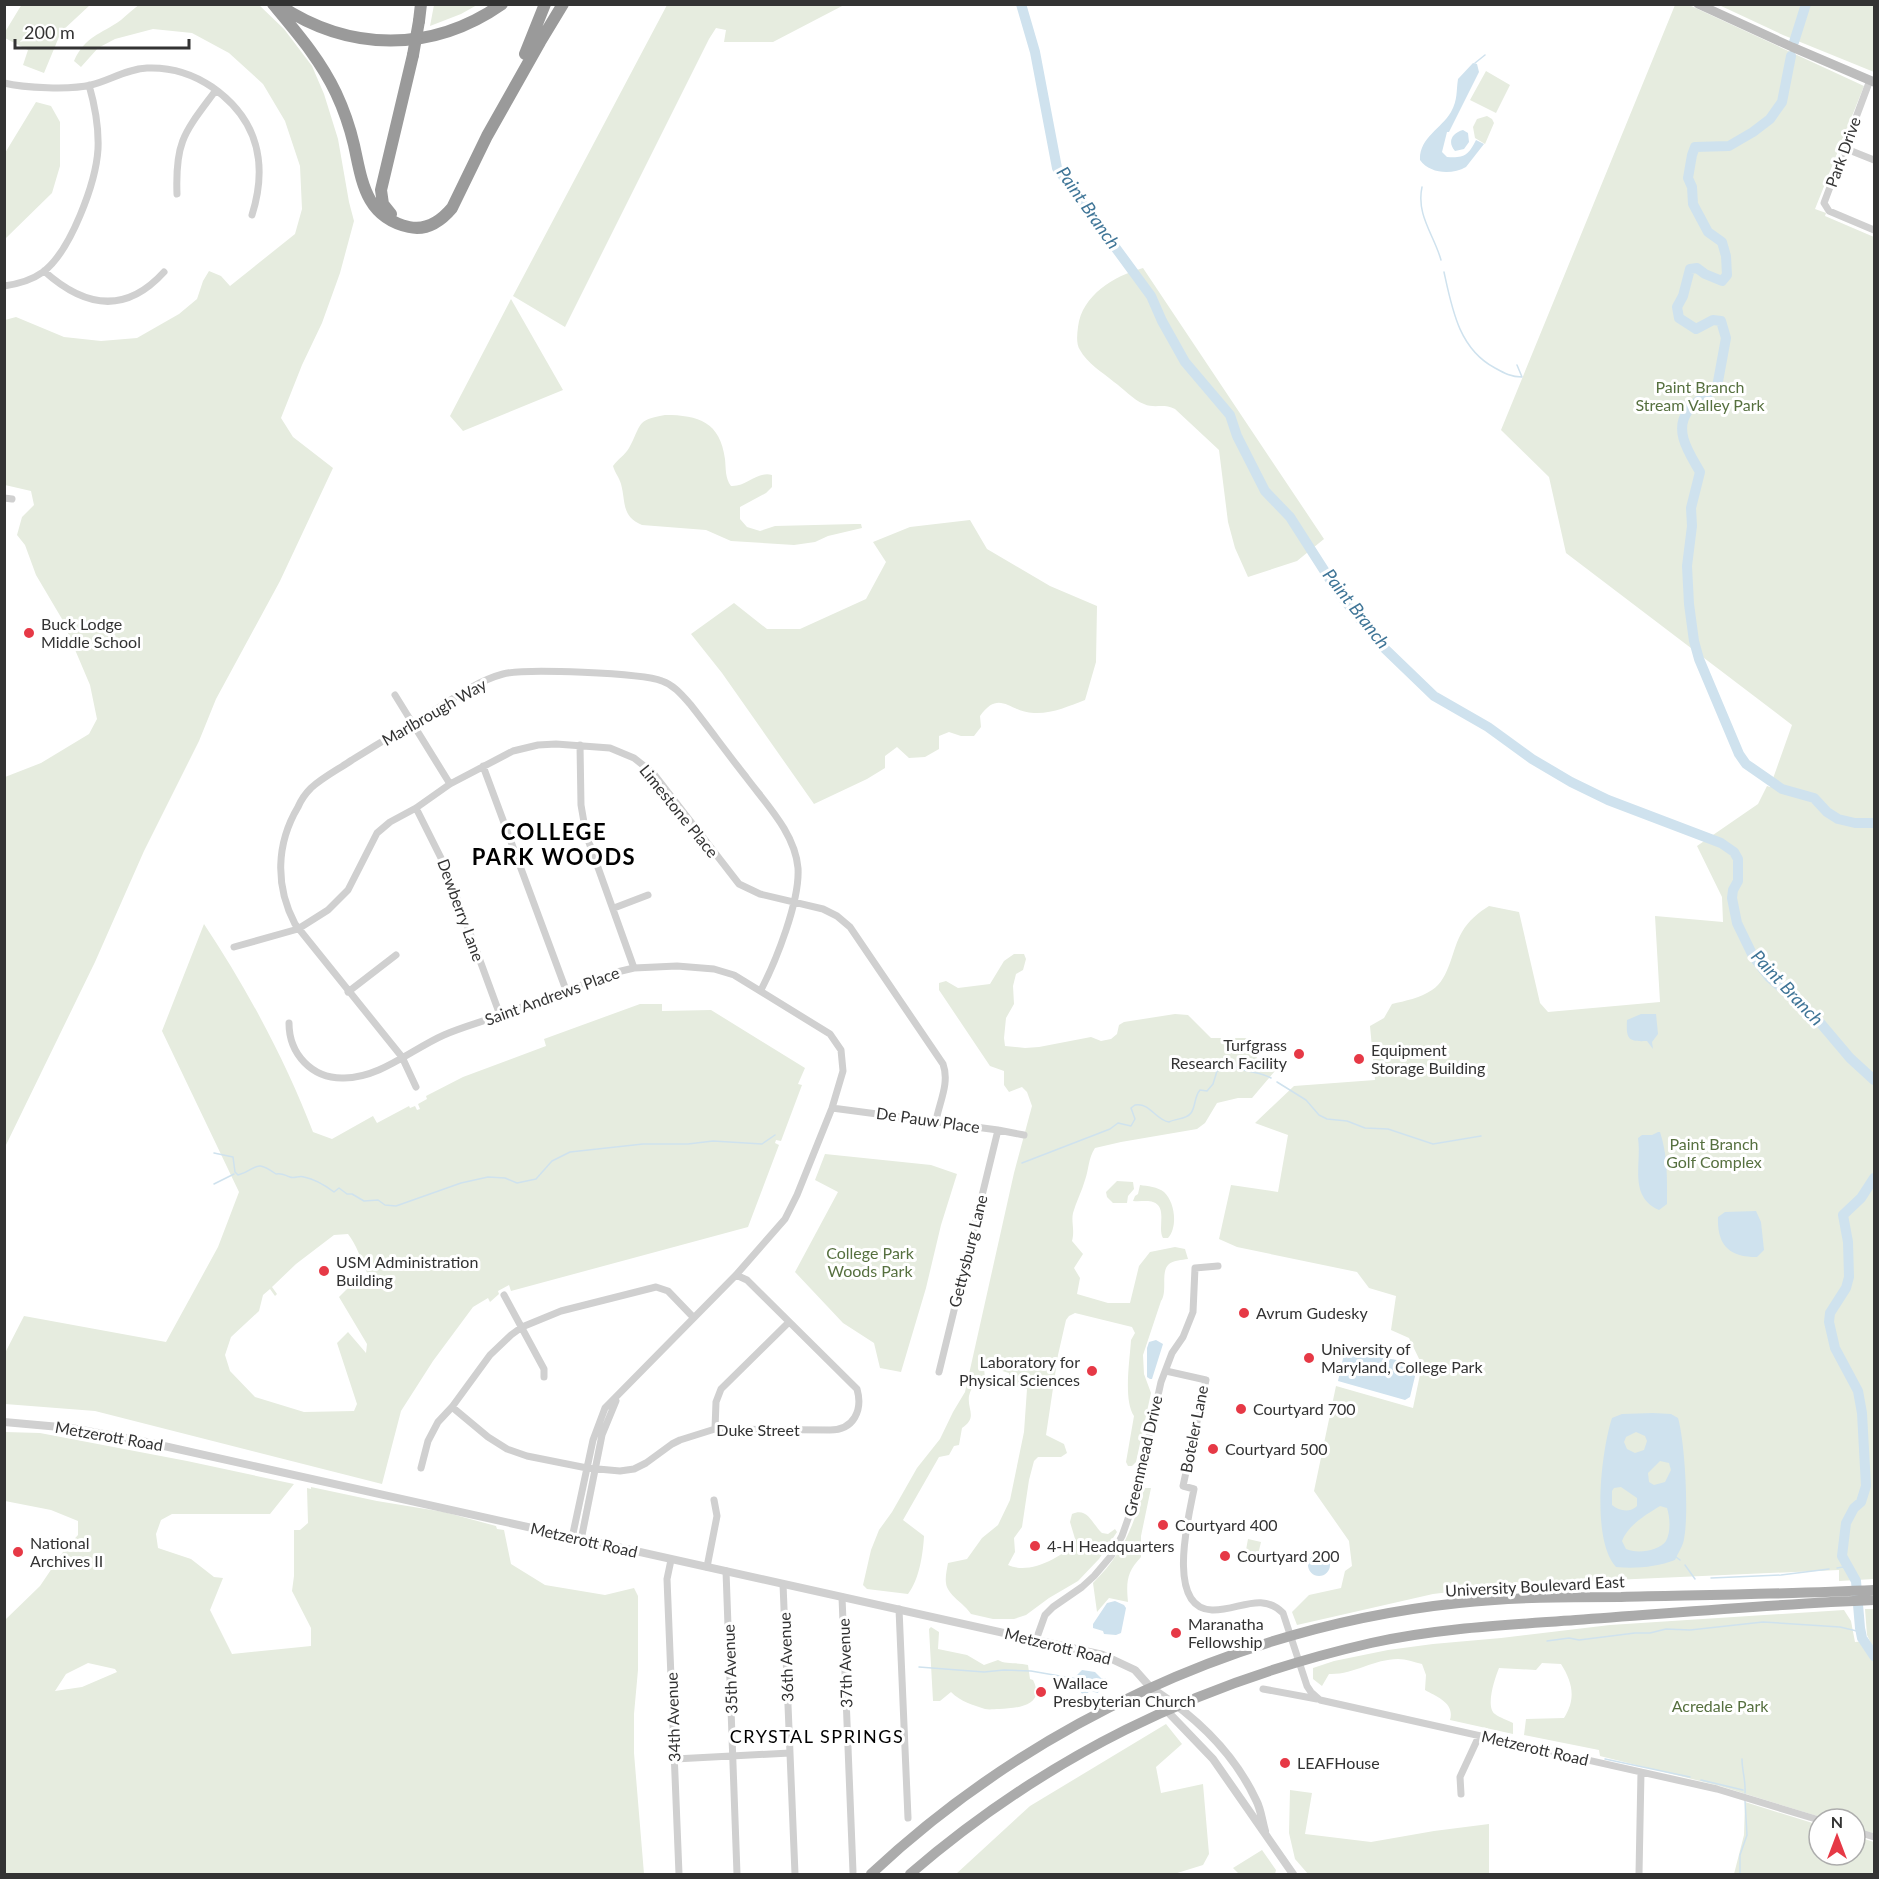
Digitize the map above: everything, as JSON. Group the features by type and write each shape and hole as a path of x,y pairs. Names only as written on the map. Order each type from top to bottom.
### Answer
{"highway":[{"path":"273,4 312,50 337,95 353,140 362,182 370,200 382,214 412,227 426,227 440,220 452,208 519,69 545,4"},
{"path":"278,4 326,30 354,38 383,41 411,40 440,34 476,21 502,4"},
{"path":"421,4 413,55 381,197 386,210 401,221 426,227"},
{"path":"540,42 558,4"},
{"path":"487,136 563,4"}],"main road":[{"path":"1698,4 1872,81"},
{"name":"University Boulevard East","path":"910,1875 968,1827 1060,1765 1114,1734 1177,1705 1298,1663 1372,1643 1464,1629 1874,1594"},
{"name":"University Boulevard East","path":"871,1875 920,1832 990,1779 1059,1736 1151,1688 1215,1661 1286,1637 1330,1625 1418,1608 1491,1600 1842,1596"},
{"path":"1286,1637 1287,1624"}],"street":[{"path":"5,83 36,87 89,85 126,72 154,68 185,74 216,90 237,109 254,141 259,159 259,181 252,215"},
{"name":"Park Drive","path":"1872,81 1824,203 1827,210 1875,230"},
{"path":"4,286 23,282 44,271 61,250 78,221 97,161 98,128 89,85"},
{"path":"177,194 177,164 182,140 216,90"},
{"path":"1844,148 1875,160"},
{"path":"44,271 71,292 99,301 131,296 152,284 164,272"},
{"name":"Marlbrough Way","path":"416,1087 402,1057 298,929 285,902 280,879 284,837 294,812 305,794 319,782 473,688 508,673 556,673 656,679 669,684 690,704 786,832 798,868 793,901 778,954 761,990"},
{"path":"395,695 450,784"},
{"name":"Limestone Place","path":"234,947 298,929 328,910 342,898 377,833 390,822 416,808 450,784 499,757 526,747 556,744 598,746 619,750 647,767 739,884 760,894 832,912 849,927 924,1035 945,1071 945,1085 936,1121"},
{"path":"580,745 579,782 582,820 634,968"},
{"path":"483,766 566,990"},
{"name":"Dewberry Lane","path":"416,808 446,868 500,1016"},
{"path":"614,908 648,895"},
{"path":"348,993 396,955"},
{"name":"Saint Andrews Place","path":"289,1023 289,1036 296,1053 314,1070 334,1078 354,1078 366,1075 443,1036 566,990 634,968 677,966 714,969 734,975 821,1027 838,1044 843,1058 843,1071 832,1107 785,1219 736,1275 605,1408 601,1416 576,1539"},
{"name":"De Pauw Place","path":"832,1107 1024,1135"},
{"name":"Gettysburg Lane","path":"939,1372 998,1130"},
{"name":"Greenmead Drive","path":"1036,1640 1045,1615 1099,1571 1122,1536 1135,1499 1157,1395 1172,1353 1183,1337 1192,1312 1196,1268 1218,1266"},
{"name":"Duke Street","path":"452,1407 488,1437 507,1449 527,1456 591,1469 620,1471 633,1469 646,1463 672,1444 698,1433 715,1429 839,1430 852,1422 859,1404 856,1389 747,1280 736,1275"},
{"path":"421,1468 434,1429 490,1355 522,1327 561,1311 656,1287 668,1291 693,1317"},
{"path":"504,1295 544,1369 544,1377"},
{"path":"715,1429 715,1407 721,1389 788,1323"},
{"name":"Boteler Lane","path":"1166,1371 1206,1380 1183,1486 1194,1489 1183,1552 1185,1577 1193,1600 1212,1610 1262,1602 1269,1603 1283,1613 1287,1624"},
{"name":"Metzerott Road","path":"4,1422 71,1428 146,1442 1036,1640 1115,1659 1135,1670 1151,1688"},
{"path":"707,1567 717,1516 714,1500"},
{"name":"34th Avenue","path":"671,1560 667,1579 679,1875"},
{"name":"35th Avenue","path":"726,1571 737,1875"},
{"name":"36th Avenue","path":"783,1584 795,1875"},
{"name":"37th Avenue","path":"842,1597 853,1872"},
{"path":"899,1609 908,1818"},
{"path":"1286,1637 1308,1689 1320,1700"},
{"path":"1151,1688 1177,1705 1209,1734 1238,1768 1257,1801 1267,1837"},
{"path":"1151,1688 1166,1710 1213,1759 1293,1875"},
{"name":"Metzerott Road","path":"1263,1689 1744,1796 1807,1816"},
{"path":"1461,1794 1460,1777 1479,1736"},
{"path":"675,1759 790,1754"},
{"path":"1639,1875 1641,1772"}],"green space":[{"path":"22,4 90,5 61,32 44,73 23,65 28,50 5,38 5,32"},
{"path":"140,4 259,5 284,29 312,66 324,94 338,139 354,221 340,273 322,323 281,418 293,437 333,468 280,581 216,699 199,741 144,851 95,962 5,1147 5,777 41,763 89,734 97,719 90,685 62,619 36,575 25,545 17,535 22,517 34,505 31,491 5,485 5,320 16,317 64,337 101,341 137,338 179,314 197,299 209,271 221,276 230,286 295,234 302,209 300,166 285,121 263,84 229,53 192,33 153,29 115,39 98,48 81,67 74,61 88,41 121,20"},
{"path":"434,4 477,5 430,26"},
{"path":"667,5 844,5 773,42 724,42 726,30 716,28 565,327 513,296"},
{"path":"1675,5 1689,5 1864,86 1815,209 1826,213 1825,216 1874,237 1874,1579 1839,1581 1839,1570 1591,1581 1583,1579 1582,1582 1551,1583 1550,1579 1543,1580 1543,1584 1499,1586 1433,1594 1297,1625 1292,1612 1309,1595 1341,1588 1345,1571 1352,1566 1349,1541 1314,1491 1336,1386 1413,1408 1422,1365 1409,1338 1391,1330 1396,1296 1369,1288 1357,1272 1237,1247 1219,1239 1231,1185 1278,1192 1288,1135 1255,1123 1294,1086 1375,1080 1370,1026 1384,1018 1392,1004 1423,995 1438,985 1447,971 1464,928 1489,906 1519,912 1540,1003 1548,1012 1660,1002 1655,916 1723,922 1722,897 1697,846 1758,804 1767,786 1770,787 1792,725 1566,553 1549,477 1501,430"},
{"path":"1719,5 1874,5 1874,72 1783,35"},
{"path":"1486,71 1510,85 1496,113 1470,100"},
{"path":"36,102 51,106 60,122 60,166 52,193 5,239 5,153"},
{"path":"1487,116 1494,123 1485,144 1475,138 1473,127 1477,119"},
{"path":"1143,268 1324,539 1297,561 1248,577 1235,548 1228,522 1219,450 1175,409 1148,405 1136,400 1091,363 1079,348 1078,327 1086,305 1093,296 1101,288 1121,276"},
{"path":"511,299 563,390 463,431 450,416"},
{"path":"665,415 698,419 713,429 722,446 727,477 731,486 737,486 762,475 772,475 772,487 766,493 740,507 740,519 747,527 760,531 775,526 861,524 862,528 828,536 815,542 794,545 731,541 706,530 642,525 635,521 627,513 621,484 613,466 627,450 644,422"},
{"path":"970,520 987,549 1050,586 1097,606 1096,662 1085,700 1041,713 1026,712 1006,704 993,704 980,716 981,727 974,736 961,736 949,732 939,736 939,749 925,757 909,758 897,747 885,756 885,768 814,804 722,673 691,634 734,603 767,629 800,629 866,599 886,562 873,542 910,527"},
{"path":"204,924 264,1025 313,1132 332,1139 373,1116 377,1123 409,1106 420,1109 418,1104 427,1099 426,1096 463,1077 546,1046 544,1039 640,1004 662,1004 662,1011 711,1010 805,1068 798,1084 802,1085 781,1141 776,1140 775,1143 779,1145 748,1227 511,1291 509,1285 498,1291 499,1294 490,1302 488,1298 473,1307 433,1361 401,1411 382,1484 95,1411 5,1404 5,1353 24,1316 166,1342 218,1247 239,1192 162,1031","holes":["348,1234 372,1283 367,1287 357,1279 339,1297 367,1344 366,1353 348,1332 337,1343 357,1404 354,1411 304,1412 255,1397 230,1371 225,1355 231,1337 259,1311 263,1295 270,1289 275,1296 277,1294 272,1287 296,1264 334,1235"]},
{"path":"1014,954 1024,954 1026,959 1023,970 1016,974 1013,986 1014,1004 1006,1018 1005,1046 1039,1047 1091,1037 1101,1041 1111,1039 1117,1034 1119,1025 1124,1022 1175,1014 1188,1015 1211,1038 1251,1038 1256,1057 1275,1071 1252,1098 1238,1098 1217,1103 1205,1123 1197,1129 1095,1148 1073,1216 1072,1241 1083,1254 1074,1268 1080,1278 1077,1294 1108,1303 1130,1303 1139,1266 1150,1252 1175,1247 1185,1249 1188,1259 1178,1260 1166,1267 1163,1297 1143,1355 1144,1374 1151,1393 1136,1462 1132,1466 1128,1466 1126,1462 1134,1416 1129,1400 1128,1379 1131,1340 1135,1333 1132,1327 1075,1313 1066,1320 1058,1355 1046,1435 1064,1444 1067,1453 1061,1457 1038,1457 1034,1461 1022,1527 1014,1538 1015,1552 1008,1565 1016,1568 1035,1566 1053,1559 1070,1548 1076,1542 1070,1522 1072,1514 1077,1512 1086,1515 1102,1533 1108,1534 1115,1529 1117,1532 1099,1559 1078,1581 1026,1615 1014,1619 993,1619 971,1614 949,1591 946,1581 948,1563 967,1559 982,1538 998,1525 1010,1500 1024,1432 1027,1389 1015,1385 1009,1373 986,1366 984,1368 985,1378 975,1381 970,1392 971,1417 962,1428 959,1445 954,1446 949,1455 939,1457 903,1520 924,1536 920,1567 912,1588 908,1594 867,1589 863,1585 871,1550 879,1530 917,1468 940,1439 965,1392 1014,1173 1032,1106 1027,1092 1022,1087 1009,1092 1004,1085 1004,1071 990,1066 939,990 939,983 946,981 958,988 990,984 1004,961"},
{"name":"College Park Woods Park","path":"825,1154 931,1165 957,1174 901,1372 880,1368 874,1343 843,1323 795,1272 838,1192 815,1180"},
{"path":"1117,1181 1133,1182 1134,1189 1128,1196 1127,1203 1113,1203 1107,1197 1106,1192"},
{"path":"1140,1185 1162,1190 1168,1196 1173,1208 1174,1221 1168,1238 1163,1238 1161,1234 1160,1208 1151,1201 1133,1201"},
{"path":"5,1432 40,1433 294,1484 270,1514 172,1514 161,1520 156,1534 158,1548 191,1559 214,1577 223,1578 210,1610 232,1654 311,1646 311,1628 292,1591 294,1530 300,1530 308,1523 307,1488 311,1489 311,1487 444,1512 496,1526 497,1529 504,1530 511,1564 545,1585 605,1595 634,1588 638,1596 638,1670 634,1714 634,1753 644,1874 5,1874 5,1620 40,1586 65,1549 78,1535 78,1521 51,1510 5,1501","holes":["88,1663 115,1669 117,1672 82,1687 55,1691 66,1674"]},
{"path":"1144,1488 1151,1488 1141,1536 1141,1557 1128,1577 1128,1602 1109,1598 1097,1612 1093,1583 1112,1561 1126,1539"},
{"path":"1248,1539 1261,1542 1256,1563 1244,1561"},
{"name":"Acredale Park","path":"1865,1609 1874,1609 1874,1834 1867,1832 1867,1807 1807,1807 1807,1813 1720,1786 1600,1756 1599,1750 1524,1735 1526,1719 1564,1718 1568,1711 1572,1691 1561,1664 1542,1663 1536,1670 1499,1668 1492,1692 1492,1710 1499,1717 1513,1723 1513,1734 1450,1720 1450,1709 1447,1705 1440,1698 1425,1690 1426,1675 1422,1664 1398,1659 1380,1661 1347,1672 1329,1674 1322,1686 1313,1679 1313,1668 1334,1661 1388,1650 1610,1625 1844,1610 1851,1621 1855,1642 1870,1641 1867,1635"},
{"path":"931,1627 939,1632 938,1649 967,1655 984,1665 998,1660 1028,1665 1030,1679 1033,1680 1036,1689 1033,1700 1014,1708 987,1709 963,1701 951,1692 940,1701 933,1701 929,1629"},
{"path":"1166,1724 1182,1744 1156,1767 1161,1793 1203,1784 1209,1854 1203,1865 1174,1874 956,1874 1030,1806"},
{"path":"1290,1790 1312,1793 1305,1834 1371,1842 1489,1824 1489,1874 1308,1874 1295,1859 1289,1833"},
{"path":"1745,1802 1807,1821 1807,1867 1867,1867 1867,1840 1874,1842 1874,1874 1734,1874 1744,1835"},
{"path":"1262,1850 1276,1870 1275,1874 1239,1874 1233,1868"}],"water":[{"path":"1473,63 1477,64 1479,72 1447,132 1442,152 1447,157 1458,157 1468,153 1476,140 1484,144 1466,167 1460,170 1442,172 1429,168 1420,160 1423,146 1451,112 1456,99 1458,79"},
{"path":"1463,130 1468,133 1469,142 1464,149 1455,151 1451,144 1452,138"},
{"path":"1641,1014 1656,1014 1658,1034 1652,1042 1653,1049 1647,1041 1632,1040 1628,1035 1627,1020"},
{"path":"1660,1132 1664,1150 1667,1186 1667,1204 1659,1210 1649,1204 1643,1196 1638,1178 1638,1138"},
{"path":"1756,1211 1761,1222 1764,1250 1757,1257 1732,1252 1720,1235 1718,1217 1725,1212"},
{"path":"1156,1340 1163,1344 1152,1379 1150,1379 1147,1377 1147,1348 1149,1342"},
{"path":"1351,1352 1414,1363 1417,1368 1410,1397 1405,1400 1338,1381 1344,1354"},
{"path":"1622,1414 1671,1414 1678,1418 1686,1496 1684,1539 1675,1560 1646,1567 1616,1567 1608,1554 1603,1537 1600,1495 1604,1452 1612,1418","holes":["1636,1432 1645,1436 1647,1441 1644,1450 1635,1453 1627,1449 1624,1442 1626,1437","1660,1461 1669,1463 1671,1470 1665,1482 1654,1485 1649,1482 1648,1473","1621,1487 1637,1498 1637,1506 1631,1510 1624,1510 1612,1505 1614,1488","1660,1506 1667,1508 1670,1524 1666,1541 1648,1551 1626,1549 1622,1541 1638,1520"]},
{"path":"1319,1554 1327,1557 1330,1565 1327,1573 1319,1576 1311,1573 1308,1565 1311,1557"},
{"path":"1115,1601 1126,1608 1121,1633 1104,1634 1103,1631 1093,1628 1093,1624 1107,1603"},
{"path":"1082,1670 1095,1672 1101,1678 1105,1678 1109,1682 1108,1688 1100,1688 1098,1693 1090,1691 1084,1696 1078,1689 1080,1685 1075,1683 1076,1676"}],"waterway":[{"name":"Paint Branch","path":"1021,4 1035,52 1057,168 1151,296 1185,362 1230,415 1237,436 1265,491 1290,517 1338,592 1380,644 1434,696 1488,727 1532,759 1571,782 1608,800 1721,843 1734,852 1738,859 1738,881 1732,898 1737,923 1753,956 1769,977 1817,1019 1850,1058 1874,1080"},
{"path":"1794,42 1806,4"},
{"path":"1475,63 1485,55"},
{"path":"1791,56 1782,102 1770,119 1729,146 1695,147 1692,155 1688,178 1692,187 1693,204 1708,232 1722,242 1726,256 1727,275 1722,281 1697,268 1690,269 1683,296 1677,307 1679,318 1696,329 1713,320 1721,321 1726,338 1717,387 1697,401 1688,411 1682,426 1688,450 1700,472 1691,508 1692,526 1687,566 1689,604 1699,659 1739,754 1746,764 1782,789 1814,798 1827,812 1838,819 1855,823 1874,823"},
{"path":"1422,187 1421,207 1441,260"},
{"path":"1444,272 1454,314 1465,339 1473,350 1498,370 1522,377 1517,365"},
{"path":"1022,1163 1110,1129 1118,1123 1131,1126 1135,1119 1131,1108 1135,1105 1145,1106 1164,1121 1169,1122 1186,1117 1193,1110 1200,1090 1207,1091 1213,1084 1217,1071 1233,1066 1271,1078"},
{"path":"1277,1082 1306,1100 1319,1115 1327,1119 1347,1121 1365,1128 1388,1129 1433,1144 1481,1136"},
{"path":"214,1153 233,1157 235,1172 238,1175 259,1166 276,1174 312,1179 334,1192 339,1188 364,1201 378,1200 385,1205 396,1206 461,1183 488,1177 505,1178 517,1183 536,1179 552,1161 570,1152 643,1144 688,1144 713,1141 762,1144 775,1135"},
{"path":"214,1184 234,1174"},
{"name":"Paint Branch","path":"1874,1178 1861,1198 1843,1215 1848,1242 1849,1277 1846,1288 1830,1313 1829,1322 1835,1348 1858,1391 1862,1413 1866,1486 1861,1502 1854,1508 1846,1523 1842,1556 1856,1581 1862,1638 1874,1656"},
{"path":"1676,1557 1680,1560"},
{"path":"1685,1565 1695,1579"},
{"name":"Paint Branch","path":"1837,1568 1843,1567 1851,1571"},
{"path":"1711,1578 1781,1575 1829,1569"},
{"path":"1547,1641 1569,1638 1579,1640 1650,1633 1666,1629 1690,1630 1763,1622 1840,1627 1861,1632"},
{"path":"919,1667 984,1672 1031,1671 1077,1679"},
{"path":"1605,1759 1690,1777"},
{"path":"1742,1759 1745,1793"},
{"path":"1701,1780 1743,1790"},
{"path":"1740,1874 1740,1855 1747,1835 1745,1801"}],"place":[{"name":"Buck Lodge Middle School","path":"29,633"},
{"name":"Turfgrass Research Facility","path":"1299,1054"},
{"name":"Equipment Storage Building","path":"1359,1059"},
{"name":"USM Administration Building","path":"324,1271"},
{"name":"Avrum Gudesky","path":"1244,1313"},
{"name":"University of Maryland, College Park","path":"1309,1358"},
{"name":"Laboratory for Physical Sciences","path":"1092,1371"},
{"name":"Courtyard 700","path":"1241,1409"},
{"name":"Courtyard 500","path":"1213,1449"},
{"name":"Courtyard 400","path":"1163,1525"},
{"name":"4-H Headquarters","path":"1035,1546"},
{"name":"National Archives II","path":"18,1552"},
{"name":"Courtyard 200","path":"1225,1556"},
{"name":"Maranatha Fellowship","path":"1176,1633"},
{"name":"Wallace Presbyterian Church","path":"1041,1692"},
{"name":"LEAFHouse","path":"1285,1763"}],"district":[{"name":"COLLEGE PARK WOODS","path":"554,844"},
{"name":"CRYSTAL SPRINGS","path":"817,1737"}],"park label":[{"name":"Paint Branch Stream Valley Park","path":"1700,396"},
{"name":"Paint Branch Golf Complex","path":"1714,1153"}]}
